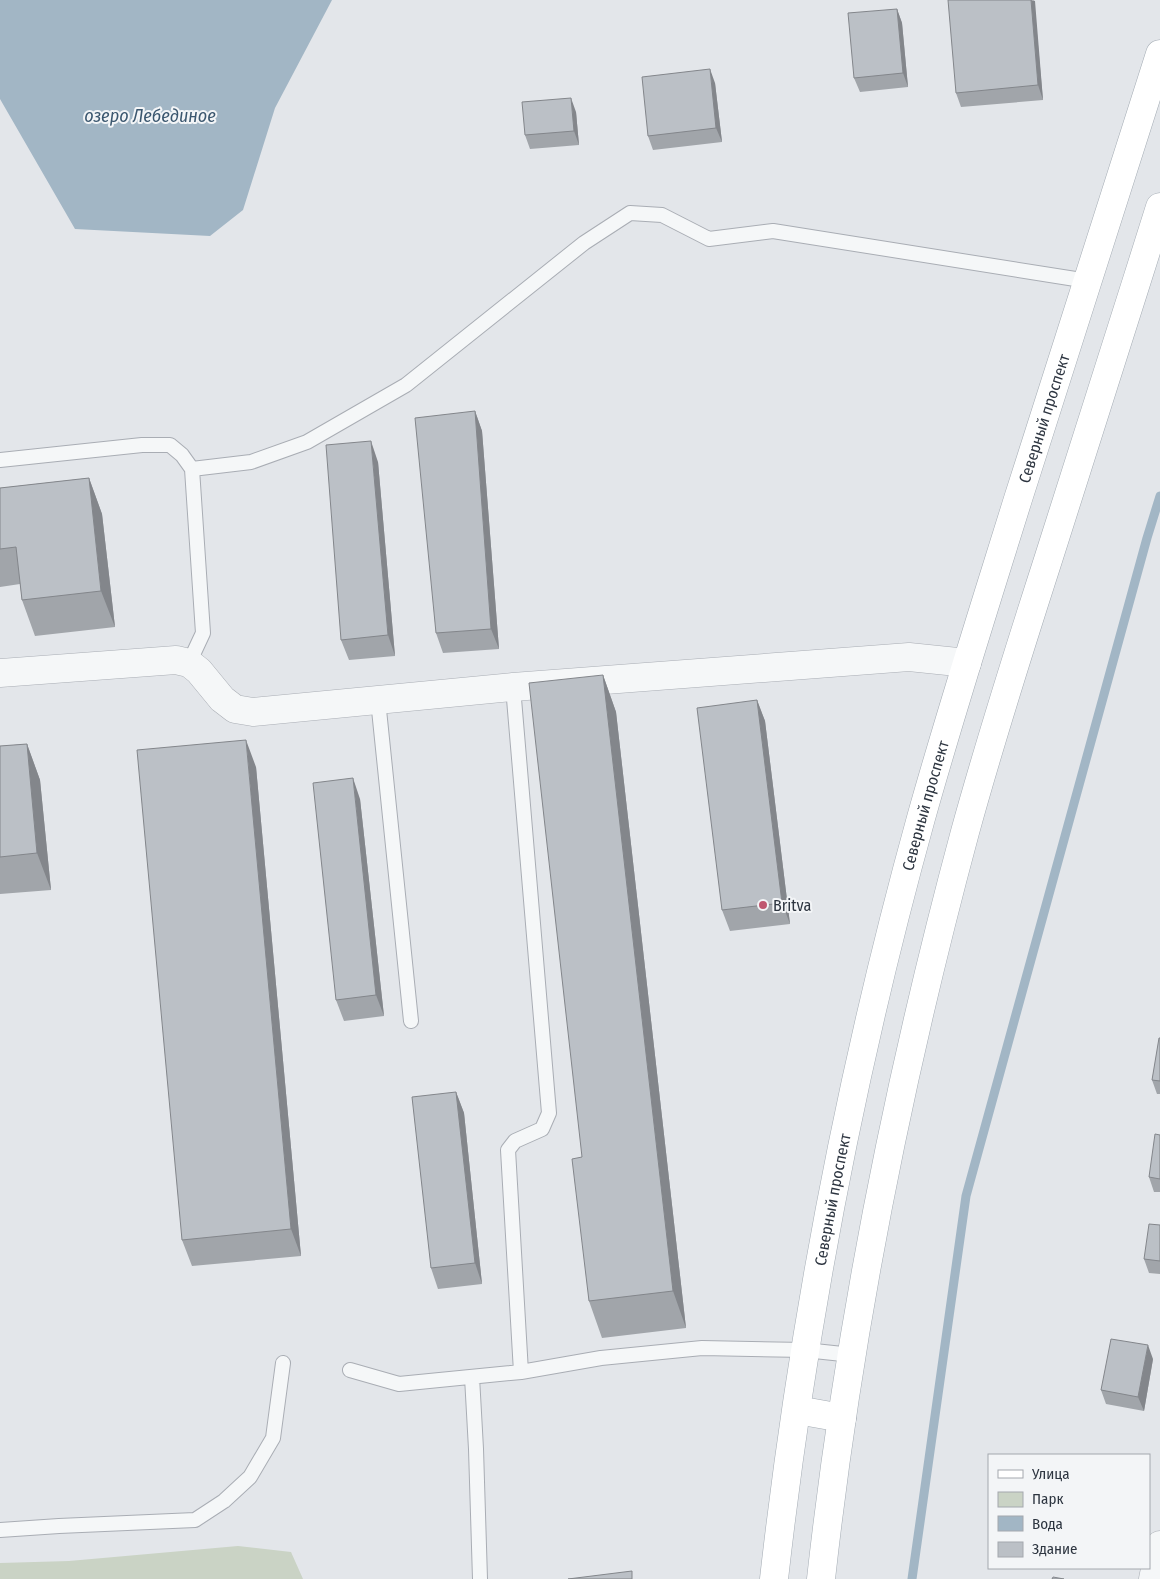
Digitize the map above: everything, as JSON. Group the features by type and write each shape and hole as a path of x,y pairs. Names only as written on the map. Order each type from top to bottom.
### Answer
{"main road":[{"name":"Северный проспект","path":"774,1579 805,1350 826,1228 851,1104 884,962 921,819 967,663 1088,281 1158,70"},
{"path":"821,1579 842,1418 871,1237 896,1115 929,973 966,831 1011,676 1160,208"},
{"path":"797,1410 842,1418"}],"street":[{"path":"0,674 176,660 189,663 199,670 222,699 235,709 253,712 513,687 909,657 967,663"},
{"path":"1153,1579 1160,1545"}],"lane":[{"path":"192,468 251,462 307,442 406,384 584,243 630,214 662,214 709,239 773,231 1088,281"},
{"path":"0,460 142,445 170,445 182,455 192,468 203,633 189,663"},
{"path":"513,687 549,1113 542,1129 514,1141 508,1150 521,1372"},
{"path":"378,700 411,1021"},
{"path":"350,1370 399,1384 521,1372 600,1358 702,1348 805,1350 852,1354"},
{"path":"0,1530 195,1520 224,1501 250,1477 273,1438 283,1363"},
{"path":"472,1377 480,1579"}],"green space":[{"path":"238,1546 291,1552 303,1579 0,1579 0,1563 69,1561"}],"water":[{"name":"озеро Лебединое","path":"0,0 332,0 275,108 243,210 210,236 75,229 0,99"}],"building":[{"path":"948,0 1031,0 1038,85 956,93"},
{"path":"897,9 903,73 854,78 848,13"},
{"path":"710,69 716,128 648,136 642,77"},
{"path":"571,98 574,131 525,135 522,102"},
{"path":"475,411 491,629 436,633 415,418"},
{"path":"371,441 388,635 341,640 326,445"},
{"path":"89,478 101,591 22,600 16,547 0,549 0,488"},
{"path":"603,675 673,1291 589,1301 572,1159 582,1157 529,683"},
{"path":"757,700 782,903 722,910 697,708"},
{"path":"246,740 291,1229 182,1240 137,750"},
{"path":"27,744 37,853 0,857 0,746"},
{"path":"353,778 376,995 336,1000 313,783"},
{"path":"1160,1038 1160,1081 1152,1080"},
{"path":"456,1092 475,1263 431,1268 412,1097"},
{"path":"1155,1134 1160,1135 1160,1179 1149,1177"},
{"path":"1149,1224 1160,1225 1160,1261 1144,1259"},
{"path":"1111,1339 1148,1345 1138,1397 1101,1390"},
{"path":"632,1571 632,1579 568,1579"}],"waterway":[{"path":"912,1579 966,1196 1160,496"}],"place":[{"name":"Britva","path":"763,905"}]}
